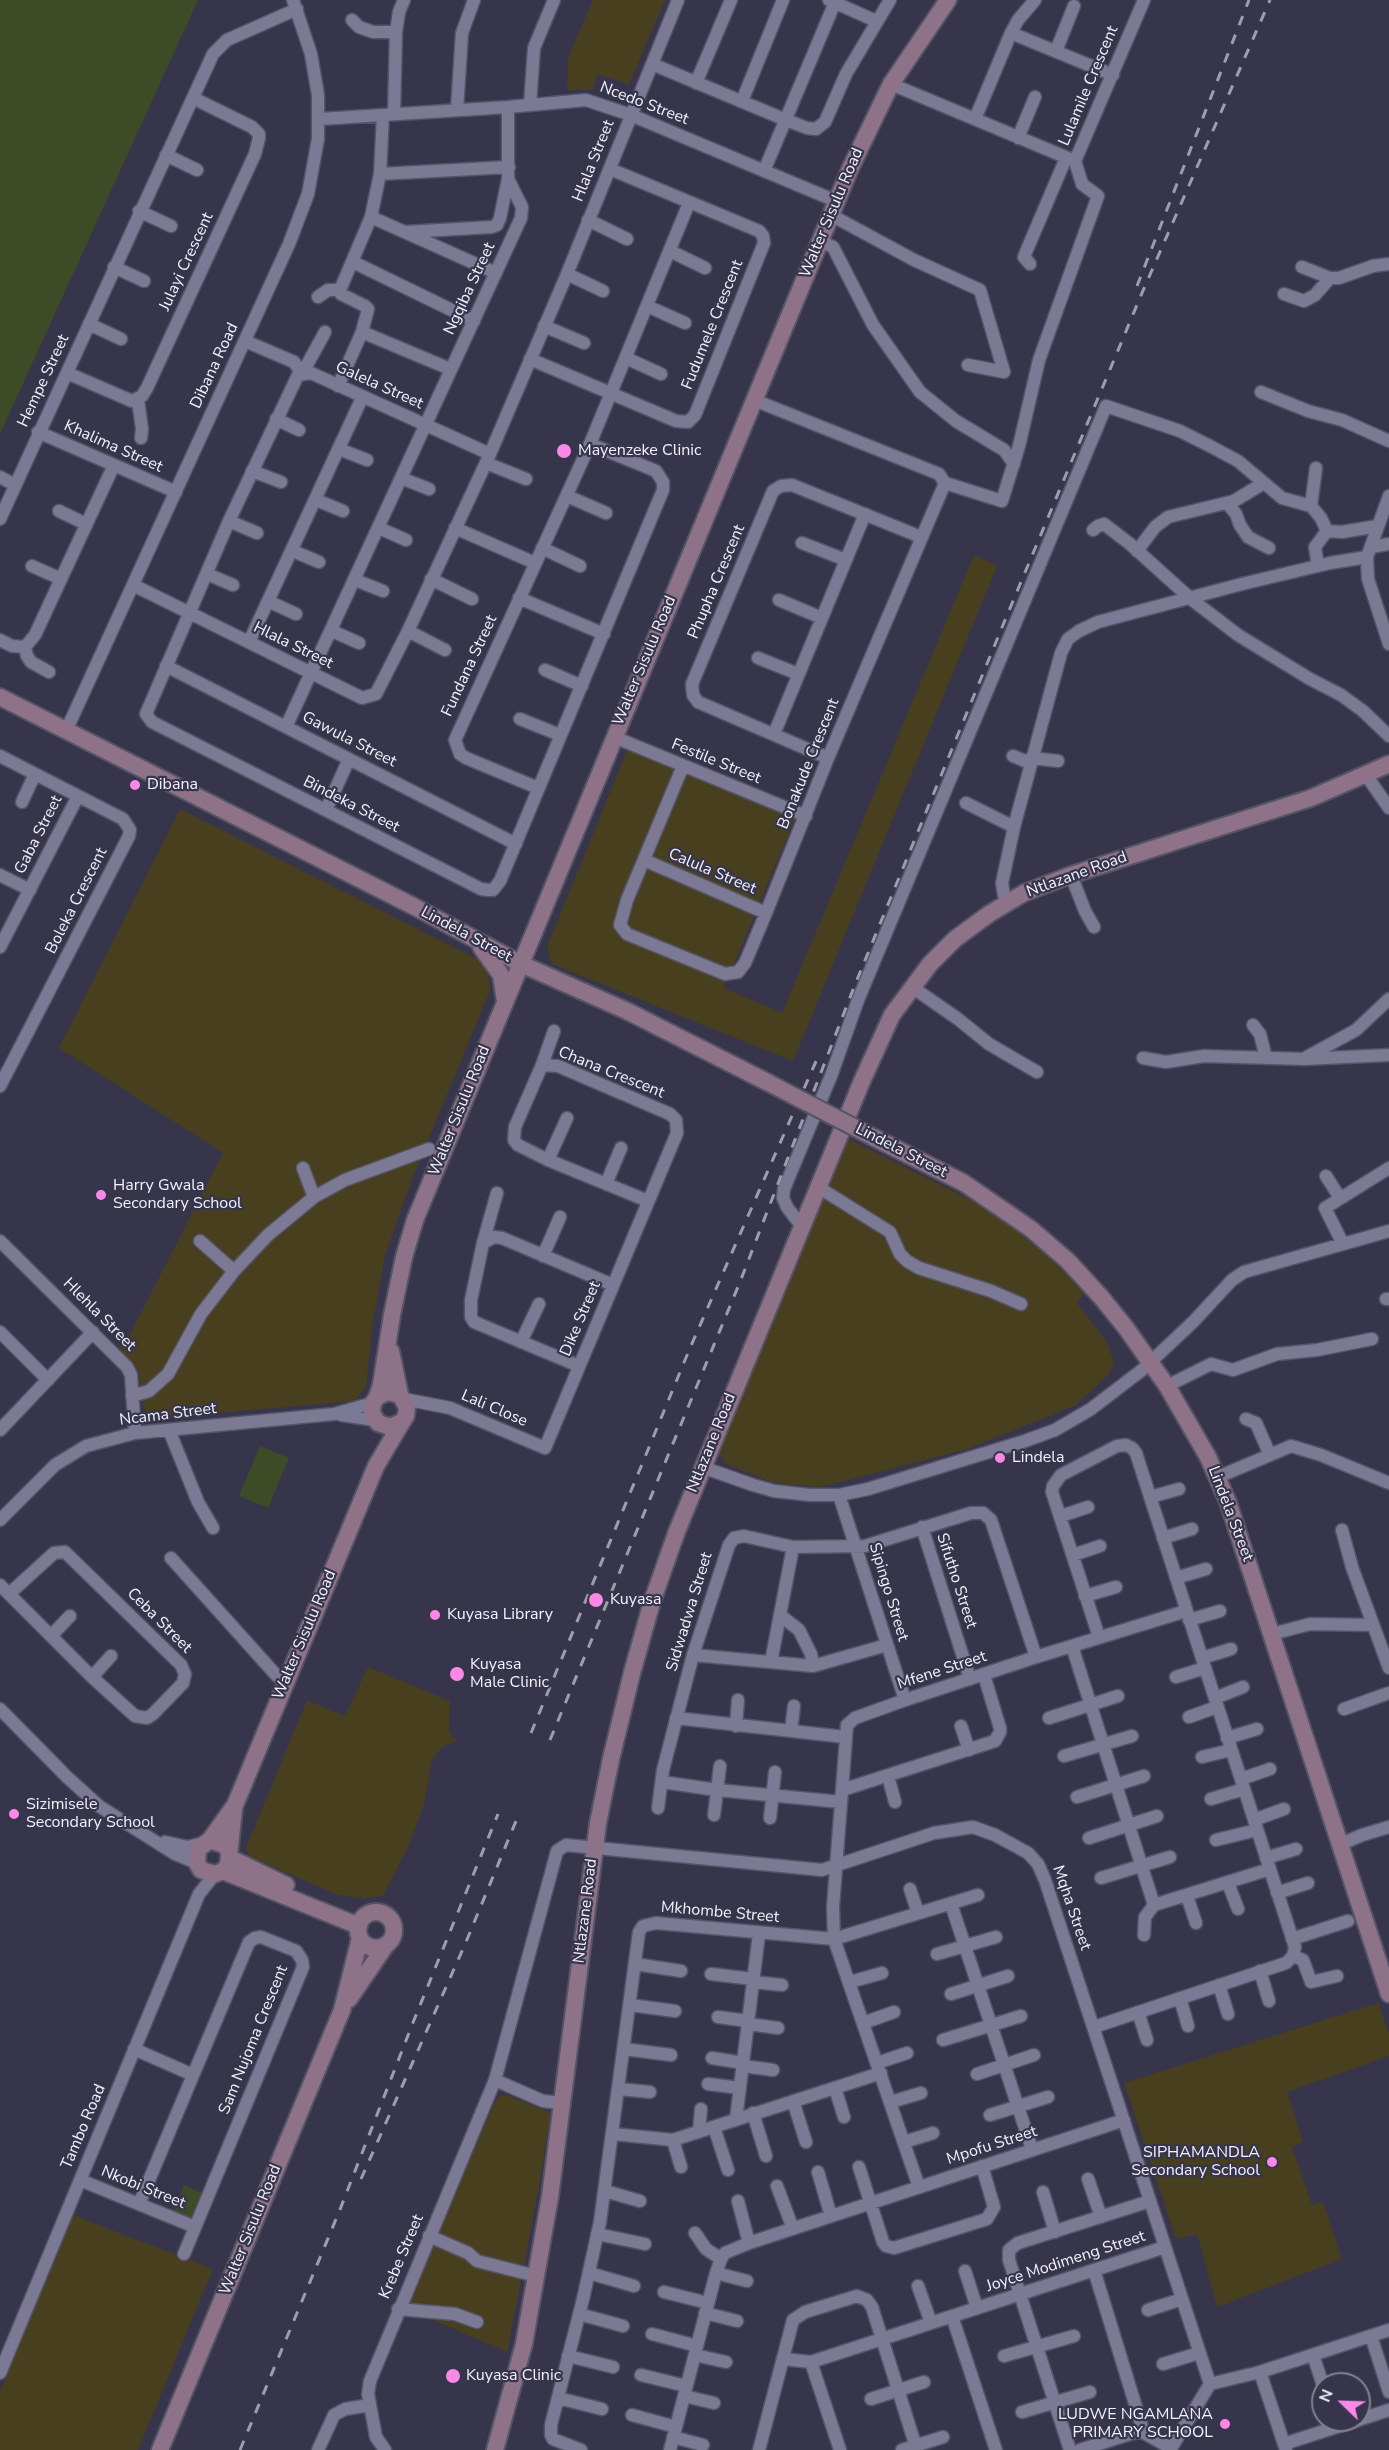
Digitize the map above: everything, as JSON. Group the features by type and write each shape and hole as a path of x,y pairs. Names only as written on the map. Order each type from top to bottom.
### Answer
{"street":[{"path":"340,290 371,217 380,174 399,12 404,0"},
{"path":"458,109 462,33 474,0"},
{"path":"530,105 534,48 554,0"},
{"name":"Hlala Street","path":"133,585 362,698 371,697 380,688 488,458 567,273 678,0"},
{"path":"696,83 731,0"},
{"path":"742,101 783,0"},
{"path":"652,64 807,128 821,127 846,74 890,0"},
{"name":"Walter Sisulu Road","path":"376,1466 376,1411 392,1315 404,1257 415,1220 833,208 891,84 948,0"},
{"path":"975,119 1011,33 1018,20 1035,0"},
{"name":"Lulamile Crescent","path":"891,84 1071,160 1113,75 1144,0"},
{"path":"764,171 833,1 876,21"},
{"name":"Hempe Street","path":"0,519 139,211 213,54 223,42 295,5"},
{"name":"Dibana Road","path":"66,731 301,216 314,167 320,119 317,80 295,5"},
{"path":"1056,51 1074,6"},
{"path":"352,20 359,27 373,32 396,32"},
{"path":"1011,33 1113,75"},
{"path":"1018,138 1035,97"},
{"name":"Julayi Crescent","path":"138,400 147,388 258,145 259,134 252,127 193,99"},
{"name":"Ncedo Street","path":"320,119 586,100 631,114 764,171 833,208 914,260 980,290 1004,372 968,365"},
{"name":"Ngqiba Street","path":"286,727 521,218 522,207 508,173 508,107"},
{"path":"166,155 197,170"},
{"path":"1030,264 1024,257 1056,186 1071,160"},
{"path":"754,400 939,474 945,483 1002,501 1014,464 1039,360 1098,196 1082,184 1071,160"},
{"name":"Fudumele Crescent","path":"530,359 611,395 683,422 692,419 699,404 764,239 759,231 610,169"},
{"path":"380,174 508,173 501,218 497,225 405,232"},
{"name":"Fundana Street","path":"538,788 460,754 456,745 458,732 590,444 689,203"},
{"path":"139,211 171,226"},
{"path":"371,217 496,273"},
{"name":"Hlala Street","path":"588,220 627,239"},
{"path":"820,241 833,247 873,325 920,392 956,421 1004,450 1014,464"},
{"path":"670,251 705,268"},
{"path":"352,262 474,321"},
{"path":"1302,267 1330,278 1347,276 1373,266 1389,264"},
{"path":"114,267 144,281"},
{"path":"567,273 603,291"},
{"path":"1284,294 1304,302 1315,295 1330,278"},
{"path":"318,297 328,290 340,290"},
{"path":"338,386 362,332 368,309 341,294 340,290"},
{"path":"647,306 685,323"},
{"name":"Hempe Street","path":"89,324 121,339"},
{"path":"544,326 584,343"},
{"path":"190,613 229,521 295,379 302,374 325,332"},
{"path":"362,332 450,369"},
{"path":"245,341 294,362 302,374"},
{"path":"626,358 662,375"},
{"path":"67,373 125,399 138,400 141,438"},
{"name":"Galela Street","path":"302,374 311,373 425,425 488,458"},
{"path":"1261,392 1308,411 1342,420 1389,441"},
{"path":"249,642 270,602 362,398"},
{"path":"803,1224 796,1219 783,1198 784,1189 831,1076 858,1000 1106,406 1180,431 1238,461 1262,484 1282,498 1311,506 1321,518 1327,531"},
{"path":"276,419 299,430"},
{"name":"Khalima Street","path":"38,432 176,492"},
{"name":"Bindeka Street","path":"190,613 150,702 146,714 149,719 481,889 493,890 516,844 663,489 663,482 656,471 590,444"},
{"path":"339,449 367,460"},
{"path":"488,458 526,479"},
{"path":"25,647 35,635 114,465"},
{"path":"1311,506 1316,468"},
{"path":"252,471 281,482"},
{"path":"0,477 15,485"},
{"path":"401,478 429,489"},
{"name":"Bonakude Crescent","path":"682,766 620,920 620,925 627,934 725,974 731,973 741,969 745,963 828,758 945,483"},
{"path":"1137,551 1155,527 1168,517 1227,504 1262,484"},
{"name":"Phupha Crescent","path":"828,758 698,702 693,695 692,684 773,491 781,486 792,485 921,537"},
{"path":"567,496 606,513"},
{"path":"1389,496 1369,552 1368,579 1389,644"},
{"path":"316,500 343,511"},
{"path":"1227,504 1236,514 1248,537 1269,548"},
{"path":"59,511 86,524"},
{"path":"774,734 865,514"},
{"path":"229,521 257,534"},
{"path":"1093,530 1104,524 1191,599 1238,635 1341,695 1370,717 1389,736"},
{"path":"1327,531 1342,532 1378,526"},
{"path":"379,528 406,540"},
{"path":"454,528 535,563"},
{"path":"1318,566 1315,547 1327,531"},
{"path":"802,543 846,560"},
{"path":"1004,895 1002,883 1014,827 1061,653 1068,639 1098,622 1318,566 1389,544"},
{"path":"542,548 580,566"},
{"path":"293,551 320,562"},
{"path":"32,566 61,579"},
{"path":"207,574 233,585"},
{"path":"431,579 472,599"},
{"path":"355,580 384,591"},
{"path":"519,598 604,634"},
{"path":"779,600 822,618"},
{"path":"270,602 296,614"},
{"path":"332,631 359,643"},
{"path":"408,631 445,650"},
{"path":"0,640 12,646 25,647"},
{"path":"25,647 31,662 49,672"},
{"path":"758,658 798,674"},
{"name":"Gawula Street","path":"166,666 516,844"},
{"path":"545,670 582,686"},
{"name":"Lindela Street","path":"0,697 521,964 627,1011 964,1183 1031,1229 1068,1261 1126,1328 1167,1386 1218,1477 1272,1634 1389,1994"},
{"path":"520,719 560,735"},
{"name":"Festile Street","path":"614,737 806,816"},
{"name":"Boleka Crescent","path":"0,756 123,819 129,826 129,836 0,1086"},
{"path":"1013,756 1031,761 1058,761"},
{"path":"326,810 349,759"},
{"name":"Ntlazane Road","path":"495,2450 524,2344 550,2197 595,1846 611,1759 632,1673 665,1563 702,1467 892,1015 912,987 956,939 980,920 1024,894 1071,875 1311,798 1389,764"},
{"path":"22,802 35,774"},
{"path":"1366,775 1389,808"},
{"name":"Gaba Street","path":"0,946 78,796"},
{"path":"966,803 1014,827"},
{"name":"Calula Street","path":"644,861 766,913"},
{"name":"Gaba Street","path":"0,875 30,890"},
{"path":"1071,875 1094,927"},
{"path":"476,941 498,969 504,986 505,1002"},
{"path":"912,987 989,1044 1037,1072"},
{"path":"1304,1059 1356,1030 1389,999"},
{"path":"1253,1024 1260,1034 1266,1058"},
{"name":"Chana Crescent","path":"542,1065 558,1066 670,1114 676,1120 677,1133 648,1201 548,1160 514,1140 515,1127 554,1031"},
{"path":"1143,1058 1166,1062 1204,1056 1304,1059 1389,1055"},
{"path":"548,1160 567,1118"},
{"path":"606,1184 621,1148"},
{"path":"132,1396 149,1390 168,1374 201,1314 234,1271 268,1235 315,1197 345,1180 429,1149"},
{"path":"303,1168 315,1197"},
{"path":"1342,1244 1325,1208 1389,1168"},
{"path":"1326,1176 1340,1198"},
{"path":"818,1187 890,1232 900,1254 907,1262 919,1268 992,1291 1021,1304"},
{"path":"497,1193 471,1300 471,1317 474,1322 579,1366"},
{"name":"Dike Street","path":"545,1448 648,1201"},
{"path":"543,1256 560,1217"},
{"path":"702,1467 774,1491 839,1495 965,1461 1055,1430 1091,1408 1150,1363 1237,1276 1244,1272 1389,1231"},
{"path":"483,1243 494,1237 502,1238 613,1285"},
{"name":"Hlehla Street","path":"0,1241 127,1366 130,1374 135,1432"},
{"path":"200,1241 234,1271"},
{"path":"521,1342 539,1304"},
{"path":"0,1332 48,1380"},
{"path":"0,1430 93,1332"},
{"path":"1167,1386 1211,1364 1233,1370 1278,1354 1317,1350 1372,1339"},
{"name":"Walter Sisulu Road","path":"235,1805 198,1849 216,1864 235,1805 376,1466 403,1408 389,1341"},
{"path":"388,1392 403,1408 390,1427 376,1411 388,1392"},
{"name":"Lali Close","path":"403,1408 429,1405 450,1408 545,1448"},
{"name":"Ncama Street","path":"0,1520 55,1465 86,1446 135,1432 376,1411"},
{"path":"1246,1419 1256,1423 1270,1455"},
{"path":"169,1430 198,1503 213,1528"},
{"path":"1094,2026 1286,1963 1293,1956 1295,1947 1136,1453 1129,1446 1117,1446 1061,1475 1055,1480 1052,1492 1099,1637"},
{"path":"1218,1477 1292,1446 1321,1455 1389,1483"},
{"path":"1150,1497 1179,1489"},
{"name":"Sipingo Street","path":"839,1495 906,1700"},
{"path":"1061,1516 1088,1507"},
{"name":"Sidwadwa Street","path":"658,1808 676,1718 693,1655 729,1545 734,1538 744,1536 793,1546 865,1546 977,1511 988,1515 1036,1657"},
{"name":"Sifutho Street","path":"922,1527 970,1679"},
{"path":"1163,1538 1192,1529"},
{"path":"1342,1530 1352,1567 1389,1668"},
{"path":"771,1662 793,1546"},
{"path":"1073,1555 1100,1546"},
{"name":"Ceba Street","path":"0,1585 9,1594 92,1677 130,1713 139,1718 147,1718 183,1683 185,1674 181,1665 64,1552 54,1553 9,1594"},
{"path":"171,1558 277,1676 286,1682"},
{"path":"1176,1578 1206,1569"},
{"path":"1085,1596 1116,1587"},
{"name":"Mfene Street","path":"845,1737 847,1725 855,1718 906,1700 1099,1637 1188,1615 1220,1611"},
{"path":"780,1615 799,1630 808,1647 813,1666"},
{"path":"51,1636 70,1616"},
{"path":"1272,1634 1310,1624 1373,1625"},
{"path":"693,1655 813,1666 887,1645"},
{"path":"1072,1646 1154,1905"},
{"path":"1176,1677 1232,1649"},
{"path":"92,1677 111,1656"},
{"path":"662,1782 772,1795 841,1796 888,1776 991,1744 1000,1732 984,1675"},
{"path":"1190,1717 1244,1688"},
{"path":"1344,1709 1389,1693"},
{"path":"1049,1718 1118,1696"},
{"path":"736,1726 738,1700"},
{"path":"791,1731 794,1706"},
{"path":"0,1709 99,1806 175,1854 216,1864 361,1927"},
{"path":"676,1718 845,1737 836,1867 834,1939 919,2187"},
{"path":"961,1726 969,1750"},
{"path":"1202,1757 1257,1729"},
{"path":"1064,1756 1132,1736"},
{"path":"714,1815 720,1766"},
{"path":"1211,1799 1270,1769"},
{"path":"770,1818 775,1772"},
{"path":"888,1776 895,1802"},
{"path":"1077,1797 1144,1776"},
{"path":"1216,1840 1255,1825 1284,1809"},
{"path":"1089,1838 1157,1816"},
{"name":"Mqha Street","path":"595,1846 822,1870 959,1827 982,1829 1028,1853 1041,1870 1210,2384"},
{"path":"1341,1844 1389,1827"},
{"path":"149,1837 178,1846 188,1847 206,1842 224,1845 216,1864"},
{"name":"Krebe Street","path":"385,2450 376,2437 368,2394 370,2380 495,2080 557,1851 565,1845 595,1846"},
{"path":"1144,1935 1144,1917 1154,1905 1228,1883 1296,1849"},
{"path":"1101,1878 1170,1857"},
{"name":"Tambo Road","path":"0,2373 199,1894 216,1864"},
{"path":"1228,1883 1238,1909"},
{"path":"1278,1893 1308,1883"},
{"path":"910,1889 918,1913"},
{"path":"834,1939 978,1895"},
{"path":"1187,1896 1196,1923"},
{"path":"951,1904 1032,2149"},
{"path":"379,1913 390,1919 394,1934 386,1945 375,1948 364,1943 361,1927 368,1915 379,1913"},
{"path":"1292,1939 1347,1921"},
{"name":"Mkhombe Street","path":"581,2450 557,2442 551,2435 589,2273 605,2191 639,1932 648,1923 834,1939"},
{"name":"Walter Sisulu Road","path":"160,2450 342,2010 361,1927"},
{"path":"736,2119 759,1934"},
{"path":"937,1954 996,1936"},
{"name":"Sam Nujoma Crescent","path":"139,2204 249,1942 261,1937 296,1952 302,1960 303,1967 184,2254"},
{"name":"Walter Sisulu Road","path":"342,2010 386,1945"},
{"path":"1293,1956 1303,1960 1311,1982 1337,1976"},
{"path":"635,1964 681,1971"},
{"path":"1260,1971 1269,2001"},
{"path":"850,1982 882,1973"},
{"path":"711,1974 782,1985"},
{"path":"951,1994 1008,1976"},
{"path":"1219,1985 1228,2014"},
{"path":"1180,1998 1188,2026"},
{"path":"630,2005 675,2011"},
{"path":"863,2023 894,2012"},
{"path":"1138,2012 1147,2040"},
{"path":"943,2040 1021,2016"},
{"path":"718,2017 778,2028"},
{"path":"134,2049 193,2075"},
{"path":"624,2049 671,2055"},
{"path":"613,2134 673,2140 835,2088 907,2053"},
{"path":"977,2074 1034,2055"},
{"path":"712,2058 773,2070"},
{"path":"495,2080 543,2101 561,2103"},
{"path":"708,2084 740,2088"},
{"path":"835,2088 844,2117"},
{"path":"619,2089 650,2092"},
{"path":"891,2102 921,2093"},
{"path":"990,2115 1048,2097"},
{"path":"793,2101 806,2142"},
{"path":"699,2132 701,2109"},
{"path":"753,2113 766,2156"},
{"name":"Mpofu Street","path":"721,2259 730,2250 749,2243 1124,2120"},
{"path":"714,2127 728,2170"},
{"path":"904,2142 933,2133"},
{"path":"673,2140 681,2167"},
{"path":"858,2167 883,2242 886,2246 894,2248 984,2222 991,2215 994,2207 982,2166"},
{"path":"818,2172 831,2216"},
{"path":"1088,2179 1101,2217"},
{"name":"Nkobi Street","path":"80,2180 195,2227"},
{"path":"777,2187 793,2229"},
{"path":"605,2191 640,2201"},
{"path":"1043,2192 1055,2232"},
{"path":"738,2201 749,2243"},
{"path":"1070,2450 1009,2260 1009,2250 1018,2244 1150,2201"},
{"path":"673,2438 721,2259 706,2249 695,2233"},
{"path":"597,2234 645,2244"},
{"path":"429,2236 468,2253 477,2261 536,2276"},
{"name":"Joyce Modimeng Street","path":"783,2359 811,2362 1165,2247"},
{"path":"1094,2270 1143,2433"},
{"name":"Joyce Modimeng Street","path":"965,2271 977,2308"},
{"path":"589,2273 634,2286"},
{"path":"716,2273 747,2281"},
{"path":"918,2286 931,2323"},
{"path":"664,2292 737,2322"},
{"path":"759,2450 791,2324 796,2317 857,2296 864,2298 870,2304 916,2448"},
{"path":"1148,2310 1182,2299"},
{"path":"398,2309 455,2314 477,2322"},
{"path":"579,2314 622,2326"},
{"path":"952,2316 996,2450"},
{"path":"1080,2450 1129,2433 1143,2433 1170,2449 1210,2384 1260,2372 1389,2330"},
{"path":"652,2334 726,2362"},
{"path":"1004,2356 1074,2336"},
{"path":"1371,2336 1389,2392"},
{"path":"1163,2364 1199,2353"},
{"path":"1313,2355 1319,2372"},
{"path":"568,2356 612,2367"},
{"path":"811,2362 840,2450"},
{"path":"1260,2372 1285,2447 1318,2432"},
{"path":"641,2375 714,2403"},
{"path":"871,2399 924,2382"},
{"path":"1022,2412 1090,2392"},
{"path":"558,2398 602,2409"},
{"path":"318,2450 334,2415 345,2409 370,2405"},
{"path":"1371,2415 1389,2410"},
{"path":"632,2415 673,2438 704,2445"},
{"path":"902,2450 916,2448 943,2437"}],"green space":[{"path":"0,0 198,0 0,434"},
{"path":"260,1446 289,1458 268,1508 239,1496"},
{"path":"184,2185 204,2194 198,2210 191,2218 174,2212"}],"sand":[{"path":"593,0 665,0 629,84 598,74 592,90 567,90 568,58"},
{"path":"974,555 997,566 793,1061 552,964 547,947 628,748 795,818 724,988 782,1013"},
{"path":"180,809 485,963 491,988 414,1174 385,1255 372,1328 366,1387 354,1401 147,1419 139,1372 119,1348 127,1340 223,1153 59,1048"},
{"path":"848,1139 985,1207 1059,1264 1085,1291 1077,1303 1107,1342 1114,1363 1109,1374 1076,1405 967,1449 821,1487 771,1482 726,1464 718,1453"},
{"path":"368,1667 450,1701 449,1732 457,1741 442,1747 432,1760 424,1805 408,1847 383,1896 363,1898 338,1895 250,1857 246,1848 307,1700 345,1716"},
{"name":"SIPHAMANDLA Secondary School","path":"1378,2003 1389,2033 1389,2056 1287,2092 1303,2142 1292,2147 1312,2205 1323,2202 1342,2259 1217,2307 1197,2234 1176,2239 1124,2083"},
{"path":"507,2095 551,2113 507,2352 406,2308 494,2104 500,2096"},
{"path":"73,2215 213,2269 138,2450 0,2450 0,2392"}],"railway":[{"path":"1137,286 1249,0"},
{"path":"550,1740 740,1282 854,987 1003,625 1142,293 1270,0"},
{"path":"531,1733 690,1348 817,1059"},
{"path":"240,2450 339,2212 498,1814"},
{"path":"361,2179 466,1942 516,1821"}],"place":[{"name":"Mayenzeke Clinic","path":"564,451"},
{"name":"Dibana","path":"135,785"},
{"name":"Harry Gwala Secondary School","path":"101,1195"},
{"name":"Lindela","path":"1000,1458"},
{"name":"Kuyasa","path":"596,1600"},
{"name":"Kuyasa Library","path":"435,1615"},
{"name":"Kuyasa Male Clinic","path":"457,1674"},
{"name":"Sizimisele Secondary School","path":"14,1814"},
{"name":"SIPHAMANDLA Secondary School","path":"1272,2162"},
{"name":"Kuyasa Clinic","path":"453,2376"},
{"name":"LUDWE NGAMLANA PRIMARY SCHOOL","path":"1225,2424"}]}
